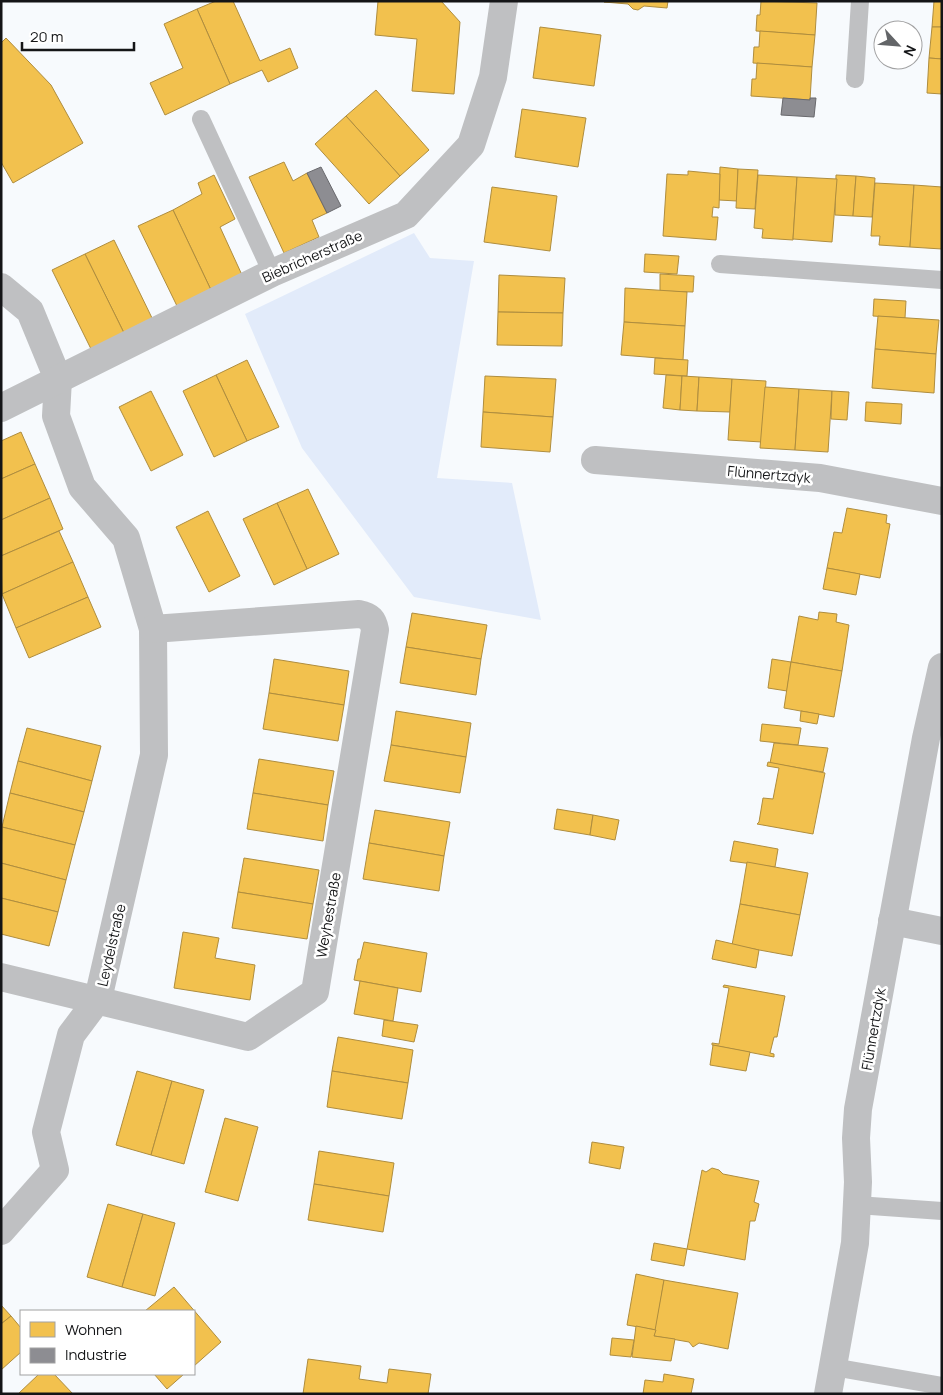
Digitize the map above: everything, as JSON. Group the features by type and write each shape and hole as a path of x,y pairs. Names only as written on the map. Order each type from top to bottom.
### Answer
{"street":[{"name":"Biebricherstraße","path":"1,408 272,274 406,215 471,145 493,77 504,1"},
{"name":"Leydelstraße","path":"1,286 30,311 58,379 56,416 82,487 126,538 153,629 154,755 98,1000 71,1035 46,1132 55,1170 1,1230"},
{"name":"Flünnertzdyk","path":"595,460 820,478 942,501"},
{"name":"Weyhestraße","path":"1,977 248,1038 315,992 375,630 371,619 366,615 359,614 153,629"},
{"name":"Flünnertzdyk","path":"828,1394 855,1243 858,1182 856,1138 858,1109 926,738 942,668"},
{"path":"892,921 942,931"}],"lane":[{"path":"855,78 860,1"},
{"path":"201,119 272,274"},
{"path":"720,264 942,280"},
{"path":"857,1206 942,1211"},
{"path":"833,1367 942,1386"}],"shaded area":[{"path":"414,233 430,258 474,261 437,478 512,483 541,620 414,597 302,448 245,314"}],"building: Wohnen":[{"path":"216,1 233,1 260,61 290,48 298,68 268,82 262,70 230,84 197,9"},
{"path":"378,1 441,1 460,22 454,94 412,91 417,39 375,35"},
{"path":"668,1 667,8 644,6 638,10 633,9 628,4 604,2"},
{"path":"761,1 817,3 815,35 756,31 757,15 760,15"},
{"path":"934,1 942,1 942,27 932,27"},
{"path":"197,9 230,84 165,115 150,83 183,68 164,24"},
{"path":"540,27 601,35 594,86 533,78"},
{"path":"932,27 942,27 942,59 929,58"},
{"path":"760,31 815,35 812,67 753,63 754,47 759,47"},
{"path":"6,38 51,85 83,143 13,183 1,162 1,43"},
{"path":"929,58 942,59 942,94 927,93"},
{"path":"757,63 812,67 810,100 751,96 752,79 756,79"},
{"path":"376,90 429,150 400,176 346,116"},
{"path":"522,109 586,118 578,167 515,157"},
{"path":"346,116 400,176 369,204 315,144"},
{"path":"284,162 293,181 307,173 327,213 312,220 319,237 284,253 249,177"},
{"path":"720,167 738,169 737,201 719,200"},
{"path":"738,169 758,170 755,209 736,208"},
{"path":"688,171 720,174 719,208 713,207 712,217 718,217 716,240 663,236 667,174 688,175"},
{"path":"214,175 235,219 220,227 242,275 211,290 173,210 202,194 198,183"},
{"path":"758,175 797,177 793,240 762,238 763,229 754,228"},
{"path":"836,175 856,176 853,216 835,215"},
{"path":"856,176 875,178 872,217 853,216"},
{"path":"797,177 837,179 832,242 793,239"},
{"path":"875,183 914,185 910,247 879,245 880,236 871,236"},
{"path":"914,185 942,187 942,249 910,247"},
{"path":"492,187 557,196 550,251 484,242"},
{"path":"173,210 211,290 177,306 138,226"},
{"path":"114,240 153,320 125,335 85,254"},
{"path":"85,254 125,335 92,351 52,270"},
{"path":"645,254 679,256 677,274 644,272"},
{"path":"660,274 694,276 693,292 660,291"},
{"path":"499,275 565,278 563,313 498,312"},
{"path":"625,288 687,292 685,326 624,322"},
{"path":"874,299 906,301 905,318 873,316"},
{"path":"498,312 563,313 562,346 497,345"},
{"path":"878,316 939,320 936,354 875,349"},
{"path":"624,322 685,326 683,360 621,355"},
{"path":"875,349 936,354 934,393 872,388"},
{"path":"655,358 688,360 687,376 654,374"},
{"path":"247,360 279,427 247,441 216,375"},
{"path":"216,375 247,441 214,457 183,391"},
{"path":"666,375 682,376 680,410 663,408"},
{"path":"485,376 556,379 553,417 483,412"},
{"path":"682,376 699,377 697,411 680,410"},
{"path":"699,377 732,379 730,412 697,411"},
{"path":"732,379 766,381 762,442 728,440"},
{"path":"765,387 799,389 795,450 760,448"},
{"path":"799,389 832,391 828,452 795,450"},
{"path":"151,391 183,455 151,471 119,407"},
{"path":"832,391 849,392 847,420 831,419"},
{"path":"866,402 902,404 901,424 865,421"},
{"path":"483,412 553,417 550,452 481,447"},
{"path":"21,432 35,464 1,479 1,441"},
{"path":"35,464 50,498 1,520 1,479"},
{"path":"308,489 339,554 307,569 277,503"},
{"path":"50,498 63,529 1,556 1,520"},
{"path":"277,503 307,569 274,585 243,519"},
{"path":"847,508 887,515 886,523 890,524 880,578 827,568 834,532 842,533"},
{"path":"208,511 240,576 209,592 176,527"},
{"path":"59,531 73,562 2,594 1,556"},
{"path":"73,562 88,597 16,628 2,594"},
{"path":"827,568 860,574 856,595 823,589"},
{"path":"88,597 101,627 29,658 16,628"},
{"path":"819,612 837,614 836,622 849,625 842,671 791,662 799,616 818,620"},
{"path":"412,613 487,625 481,659 406,647"},
{"path":"406,647 481,659 476,695 400,683"},
{"path":"274,659 349,671 344,705 269,693"},
{"path":"772,659 791,662 787,691 768,688"},
{"path":"791,662 842,671 834,717 784,708"},
{"path":"269,693 344,705 338,741 263,729"},
{"path":"396,711 471,723 466,757 391,745"},
{"path":"801,711 819,714 817,724 800,721"},
{"path":"762,724 801,728 798,745 760,741"},
{"path":"27,728 101,746 92,781 18,761"},
{"path":"774,743 828,748 823,772 770,763"},
{"path":"391,745 466,757 460,793 384,781"},
{"path":"259,759 334,771 328,805 253,793"},
{"path":"18,761 92,781 84,812 10,793"},
{"path":"768,762 825,773 813,834 757,824 763,798 773,799 779,768 767,766"},
{"path":"10,793 84,812 75,845 2,827"},
{"path":"253,793 328,805 323,841 247,829"},
{"path":"557,809 593,815 590,835 554,829"},
{"path":"375,810 450,822 444,856 369,843"},
{"path":"593,815 619,820 615,840 590,835"},
{"path":"2,827 75,845 66,880 1,863"},
{"path":"734,841 778,849 775,867 730,861"},
{"path":"369,843 444,856 439,891 363,879"},
{"path":"244,858 319,870 313,904 238,892"},
{"path":"747,862 808,873 800,915 740,904"},
{"path":"1,863 66,880 58,912 1,898"},
{"path":"238,892 313,904 307,939 232,928"},
{"path":"1,898 58,912 49,946 1,934"},
{"path":"740,904 800,915 792,956 732,945"},
{"path":"183,932 219,938 215,958 255,965 250,1000 174,988"},
{"path":"716,940 759,950 756,968 712,959"},
{"path":"364,942 427,953 421,992 354,980"},
{"path":"360,981 398,988 393,1021 354,1014"},
{"path":"724,985 785,996 777,1037 774,1037 770,1053 774,1054 774,1057 712,1045 712,1043 719,1044 729,988 723,987"},
{"path":"384,1020 418,1025 414,1042 382,1036"},
{"path":"338,1037 413,1050 408,1083 332,1071"},
{"path":"713,1045 750,1052 746,1071 710,1065"},
{"path":"137,1071 172,1081 151,1155 116,1145"},
{"path":"332,1071 408,1083 402,1119 327,1107"},
{"path":"172,1081 204,1090 184,1164 151,1155"},
{"path":"225,1118 258,1127 238,1201 205,1192"},
{"path":"592,1142 624,1147 620,1169 589,1163"},
{"path":"319,1151 394,1163 389,1196 314,1184"},
{"path":"712,1168 719,1170 723,1174 759,1181 754,1202 759,1204 755,1221 750,1221 745,1260 687,1249 702,1170 706,1172"},
{"path":"314,1184 389,1196 383,1232 308,1220"},
{"path":"108,1204 143,1214 122,1287 87,1277"},
{"path":"143,1214 175,1223 155,1296 122,1287"},
{"path":"654,1243 687,1249 684,1266 651,1260"},
{"path":"636,1274 664,1280 656,1330 627,1325"},
{"path":"664,1280 738,1293 728,1349 699,1343 693,1347 689,1342 654,1336"},
{"path":"174,1287 194,1310 146,1310"},
{"path":"1,1305 11,1316 1,1324"},
{"path":"195,1312 221,1342 195,1365"},
{"path":"11,1316 20,1327 20,1353 1,1370 1,1324"},
{"path":"636,1326 656,1330 654,1336 675,1339 671,1361 632,1357"},
{"path":"612,1338 634,1340 631,1357 610,1355"},
{"path":"308,1359 361,1366 359,1379 387,1383 389,1369 431,1374 428,1394 303,1394"},
{"path":"664,1374 694,1379 691,1394 643,1394 645,1380 663,1382"},
{"path":"38,1375 55,1375 73,1394 18,1394"},
{"path":"155,1375 183,1375 167,1389"}],"building: Industrie":[{"path":"783,98 810,100 810,98 816,98 814,117 781,115"},
{"path":"321,167 341,206 327,213 307,173"}]}
